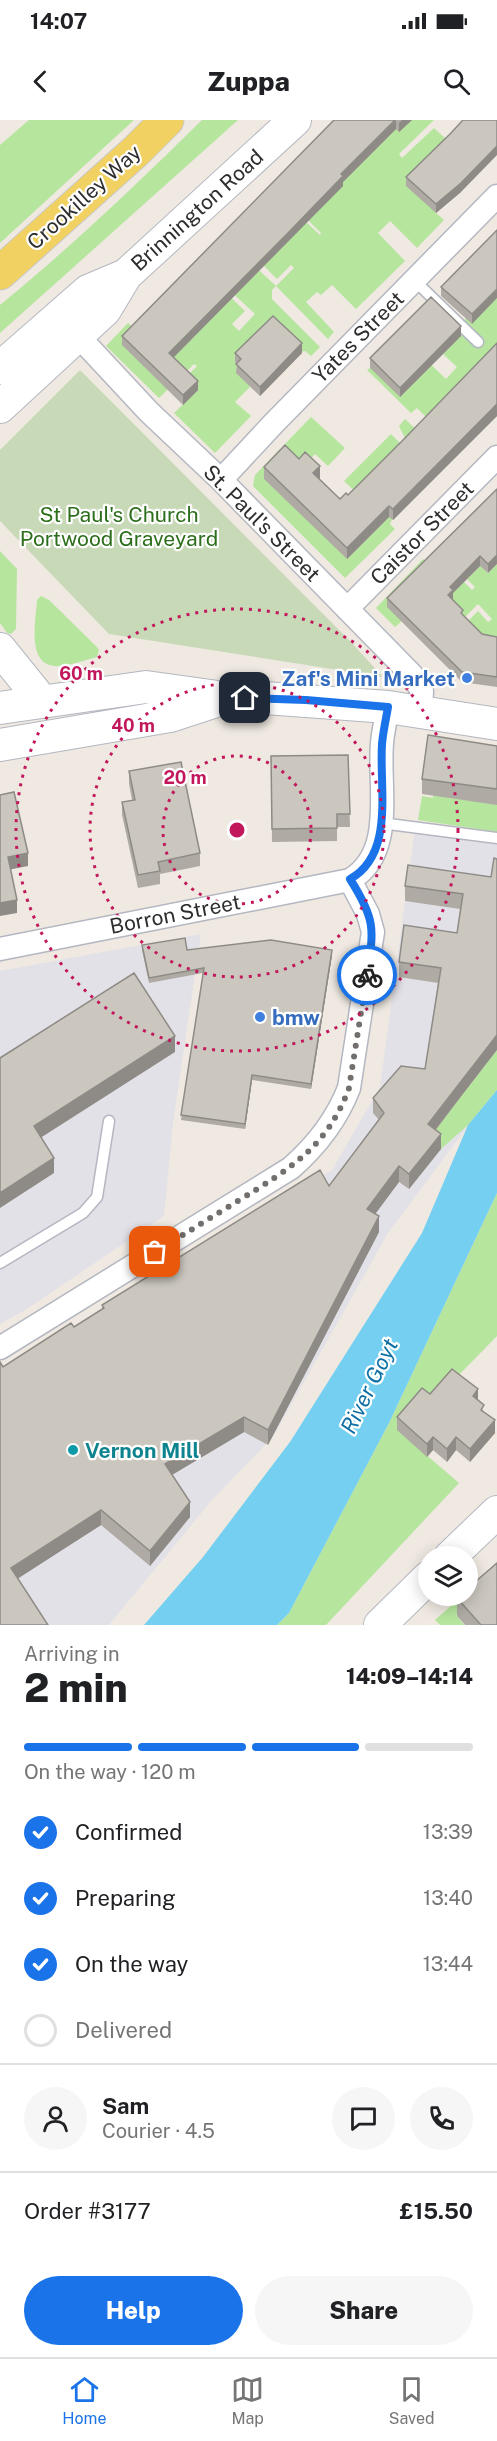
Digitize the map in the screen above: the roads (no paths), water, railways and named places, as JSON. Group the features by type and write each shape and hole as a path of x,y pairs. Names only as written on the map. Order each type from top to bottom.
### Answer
{"main road":[{"name":"Crookilley Way","path":"0,273 136,151 167,120"},
{"name":"Brinnington Road","path":"0,368 68,326 105,310 126,275 295,120"},
{"name":"Brinnington Road","path":"0,407 68,326"},
{"path":"0,649 42,701"},
{"path":"0,708 146,687 225,698 265,698 388,707 497,724"},
{"path":"0,745 170,716 225,698"},
{"path":"461,1546 497,1512"},
{"path":"380,1625 418,1588"}],"street":[{"name":"Yates Street","path":"221,480 497,196"},
{"name":"St. Paul's Street","path":"68,326 149,412 221,480 419,684 422,696 421,711"},
{"name":"Caistor Street","path":"347,609 497,458"},
{"path":"0,1348 291,1168 323,1135 349,1088 373,932 368,914 350,879 359,874 368,864 376,848 381,823 382,743 388,707"},
{"name":"Borron Street","path":"0,949 350,879"}],"lane":[{"path":"414,281 478,342"},
{"path":"381,823 497,838"},
{"path":"0,1263 83,1213 97,1197 109,1121"}],"water":[{"name":"River Goyt","path":"497,1090 497,1193 389,1423 289,1613 277,1625 144,1625 203,1557 290,1442 422,1233 468,1125"}],"place":[{"name":"Zaf's Mini Market","path":"467,678"},
{"name":"bmw","path":"260,1017"},
{"name":"Vernon Mill","path":"73,1450"}],"park label":[{"name":"St Paul's Church Portwood Graveyard","path":"119,526"}]}
